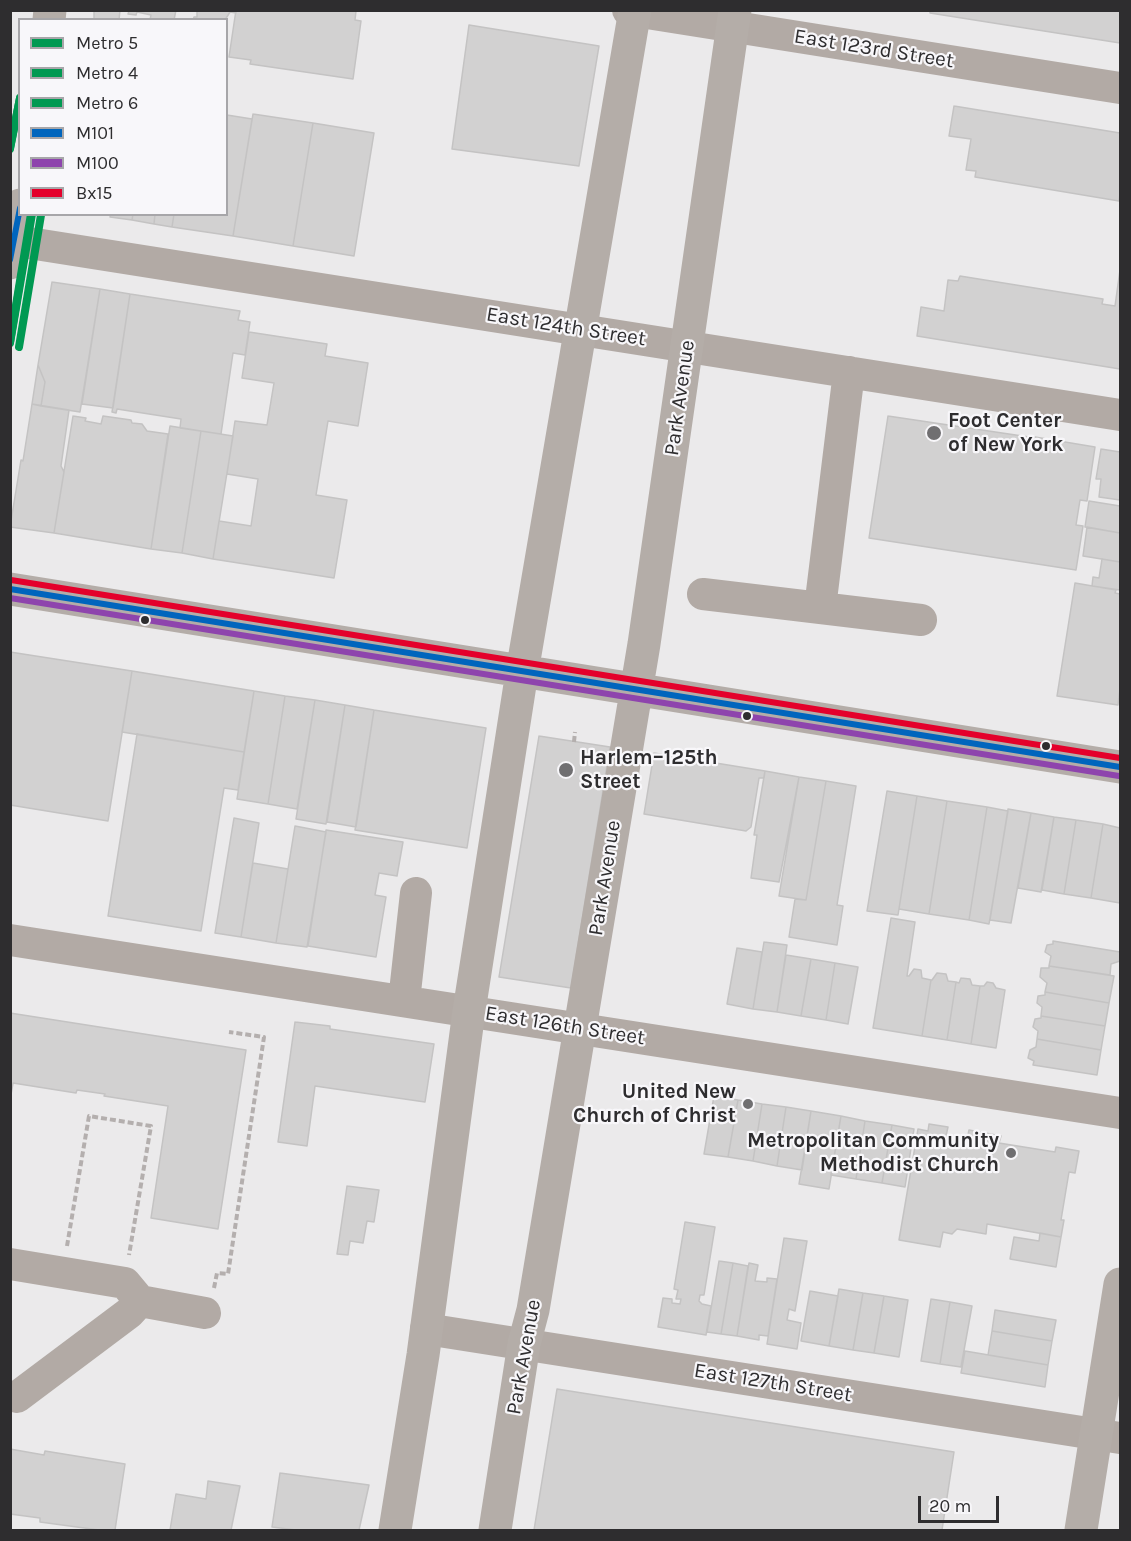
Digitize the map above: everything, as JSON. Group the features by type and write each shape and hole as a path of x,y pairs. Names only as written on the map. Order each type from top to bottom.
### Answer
{"main road":[{"path":"395,1530 426,1329 469,1011 522,672 581,330 632,11"},
{"name":"Park Avenue","path":"495,1530 524,1344 533,1310 644,644 734,19"},
{"path":"12,248 18,216"},
{"path":"10,590 1120,766"},
{"path":"1081,1530 1108,1436 1120,1284"}],"street":[{"name":"East 123rd Street","path":"632,11 734,19 1120,88"},
{"name":"East 124th Street","path":"12,248 581,330 1120,415"},
{"path":"820,608 849,372"},
{"path":"703,594 921,620"},
{"path":"404,1001 416,893"},
{"name":"East 126th Street","path":"10,940 1120,1113"},
{"path":"10,1264 62,1272 206,1313"},
{"path":"17,1397 129,1313 133,1292"},
{"name":"East 127th Street","path":"426,1329 1108,1436"}],"path":[{"path":"574,742 575,732"},
{"path":"206,1313 210,1314 217,1273 228,1274 264,1037 229,1032"},
{"path":"62,1272 89,1116 151,1126 133,1292"}],"building":[{"path":"94,10 120,10 119,18 94,18"},
{"path":"125,10 176,10 174,18 150,18 151,15 137,12 136,15 128,14 129,11"},
{"path":"197,10 236,10 236,13 230,12 226,18 194,18 197,17"},
{"path":"236,10 356,11 355,20 361,21 353,79 250,64 251,60 229,57"},
{"path":"930,10 1120,10 1120,43 930,13"},
{"path":"469,25 599,46 579,166 452,149"},
{"path":"954,106 1120,133 1119,201 975,177 976,171 966,170 971,139 949,136"},
{"path":"253,114 313,123 293,246 233,236"},
{"path":"228,115 252,119 233,236 172,227 174,216 228,216"},
{"path":"313,123 374,133 354,256 293,246"},
{"path":"110,216 133,216 132,220"},
{"path":"133,216 155,216 154,224 132,220"},
{"path":"155,216 174,216 172,227 154,224"},
{"path":"1120,270 1120,369 917,336 921,307 944,311 948,280 958,281 960,276 1103,299 1102,304 1115,306"},
{"path":"52,282 100,289 80,412 41,406 45,382 38,365"},
{"path":"100,289 130,294 113,408 82,404"},
{"path":"130,294 240,311 238,320 250,322 245,355 233,353 221,434 180,428 181,419 117,409 116,413 112,412"},
{"path":"249,332 327,344 325,356 368,363 358,426 328,421 316,495 347,500 334,578 213,559 219,521 251,526 258,479 227,474 235,421 267,425 274,383 242,378"},
{"path":"38,365 45,382 41,406 32,404"},
{"path":"32,404 69,410 61,466 64,472 54,533 10,527"},
{"path":"73,416 101,424 103,416 131,420 132,423 142,424 147,431 168,434 151,549 54,533"},
{"path":"888,416 1029,437 1028,442 1034,443 1035,437 1095,447 1087,501 1080,500 1076,525 1083,526 1076,570 869,538"},
{"path":"170,426 201,431 182,553 151,549"},
{"path":"201,431 233,436 213,559 182,553"},
{"path":"1101,449 1120,452 1120,500 1099,497 1101,479 1096,479"},
{"path":"1089,501 1120,506 1120,533 1085,527"},
{"path":"1087,527 1120,533 1120,562 1083,556"},
{"path":"1102,559 1120,562 1120,590 1092,586 1093,577 1099,578"},
{"path":"1075,583 1116,590 1115,593 1120,594 1118,705 1057,696"},
{"path":"10,652 132,671 108,821 10,805"},
{"path":"132,671 254,691 244,752 122,732"},
{"path":"254,691 285,696 268,804 237,799"},
{"path":"285,696 315,700 297,809 268,804"},
{"path":"315,700 345,705 326,824 296,819"},
{"path":"345,705 374,710 356,827 327,822"},
{"path":"374,710 486,728 467,848 355,830"},
{"path":"137,734 244,752 238,790 224,788 201,931 108,916"},
{"path":"539,736 610,747 571,988 499,977"},
{"path":"654,753 765,771 764,778 759,778 751,827 746,831 644,814"},
{"path":"765,771 799,777 779,882 751,878 757,835 754,835"},
{"path":"799,777 826,781 806,900 779,896"},
{"path":"826,781 856,786 837,905 843,906 837,945 789,937 795,899 806,900"},
{"path":"887,791 917,796 898,915 867,911"},
{"path":"917,796 947,801 929,914 899,909"},
{"path":"947,801 987,807 969,920 929,914"},
{"path":"987,807 1008,811 989,924 969,920"},
{"path":"1008,809 1031,813 1011,923 990,920"},
{"path":"1031,813 1054,817 1041,892 1018,888"},
{"path":"1054,817 1076,820 1064,894 1042,890"},
{"path":"234,818 259,823 241,937 215,933"},
{"path":"1076,820 1103,824 1091,898 1064,894"},
{"path":"1103,824 1120,828 1120,903 1091,898"},
{"path":"295,826 326,832 307,947 276,943"},
{"path":"326,830 403,842 397,876 379,873 375,895 386,897 376,957 308,946"},
{"path":"253,863 288,869 276,943 241,937"},
{"path":"891,918 915,922 907,976 914,969 921,970 922,978 931,980 922,1036 873,1028"},
{"path":"1053,941 1120,952 1120,961 1111,964 1110,975 1049,966 1051,956 1045,952 1047,945 1053,944"},
{"path":"764,942 787,945 777,1012 753,1009"},
{"path":"737,948 762,952 753,1009 727,1004"},
{"path":"786,955 811,959 801,1016 777,1012"},
{"path":"811,959 835,963 826,1020 801,1016"},
{"path":"835,963 858,967 848,1024 826,1020"},
{"path":"1049,966 1114,976 1109,1003 1045,992 1047,983 1040,977 1041,968 1049,968"},
{"path":"937,973 946,974 948,981 956,982 947,1040 922,1036 931,980"},
{"path":"961,978 970,979 972,985 980,986 971,1044 947,1040 956,982 959,983"},
{"path":"987,982 993,983 996,988 1005,990 996,1048 971,1044 980,986 984,986"},
{"path":"1045,992 1109,1003 1105,1026 1041,1016 1042,1007 1037,1003 1038,996 1045,995"},
{"path":"10,1013 246,1050 218,1229 151,1218 168,1106 104,1096 105,1094 77,1090 76,1093 13,1083 10,1100"},
{"path":"1041,1016 1105,1026 1101,1050 1037,1039 1038,1031 1033,1027 1035,1019"},
{"path":"295,1022 434,1044 425,1102 315,1086 307,1146 278,1142"},
{"path":"1037,1039 1101,1050 1097,1075 1033,1065 1034,1061 1028,1058 1030,1050 1036,1047"},
{"path":"714,1096 738,1100 728,1157 704,1154"},
{"path":"738,1100 762,1104 753,1161 728,1157"},
{"path":"762,1104 786,1107 777,1166 753,1161"},
{"path":"786,1107 811,1111 802,1170 777,1166"},
{"path":"811,1111 841,1116 829,1189 799,1184"},
{"path":"841,1116 865,1121 856,1179 831,1175"},
{"path":"865,1121 892,1125 882,1183 856,1179"},
{"path":"929,1124 948,1127 946,1136 967,1140 969,1130 1001,1136 999,1143 1055,1152 1056,1147 1079,1151 1075,1173 1069,1172 1061,1220 1064,1220 1061,1237 987,1224 986,1234 957,1229 952,1234 943,1232 940,1247 899,1240 918,1129 928,1131"},
{"path":"892,1125 914,1129 905,1187 882,1183"},
{"path":"347,1186 379,1190 374,1222 367,1221 363,1243 350,1241 348,1255 337,1254"},
{"path":"685,1222 715,1227 704,1295 700,1295 699,1301 711,1306 706,1335 658,1327 663,1298 672,1299 672,1303 680,1304 681,1299 676,1299 678,1290 674,1289"},
{"path":"1040,1233 1061,1237 1056,1267 1010,1259 1014,1237 1039,1241"},
{"path":"784,1238 807,1241 795,1311 789,1309 787,1320 801,1323 797,1349 767,1344"},
{"path":"719,1261 733,1263 721,1334 707,1332"},
{"path":"733,1263 748,1266 737,1336 721,1334"},
{"path":"749,1263 758,1265 755,1281 767,1282 767,1278 777,1279 768,1336 759,1335 759,1340 737,1336"},
{"path":"839,1289 863,1293 853,1350 829,1346"},
{"path":"810,1291 838,1296 829,1346 801,1341"},
{"path":"863,1293 884,1296 874,1353 853,1350"},
{"path":"884,1296 908,1300 899,1357 874,1353"},
{"path":"931,1299 950,1302 940,1364 921,1361"},
{"path":"950,1302 972,1306 961,1367 940,1364"},
{"path":"995,1310 1056,1320 1052,1341 992,1331"},
{"path":"992,1331 1052,1341 1048,1365 988,1355"},
{"path":"965,1351 1048,1365 1045,1387 961,1373"},
{"path":"557,1389 954,1452 942,1530 534,1530"},
{"path":"10,1449 44,1455 45,1451 125,1464 115,1530 40,1522 40,1518 10,1514"},
{"path":"280,1473 369,1485 359,1530 296,1530 272,1527"},
{"path":"208,1481 240,1486 231,1530 170,1530 176,1494 206,1499"}],"metro line":[{"name":"5","path":"10,149 18,108"},
{"name":"6","path":"10,148 18,108"},
{"name":"6","path":"10,342 31,216"},
{"name":"5","path":"10,343 32,216"},
{"name":"4","path":"19,347 41,216"}],"transit line":[{"name":"M101","path":"10,260 18,216"},
{"name":"Bx15","path":"11,580 1120,758"},
{"name":"M101","path":"10,589 1120,767"},
{"name":"M100","path":"10,598 1119,776"}],"place":[{"name":"Foot Center of New York","path":"934,433"},
{"name":"Harlem–125th Street","path":"566,770"},
{"name":"United New Church of Christ","path":"748,1104"},
{"name":"Metropolitan Community Methodist Church","path":"1011,1153"}]}
